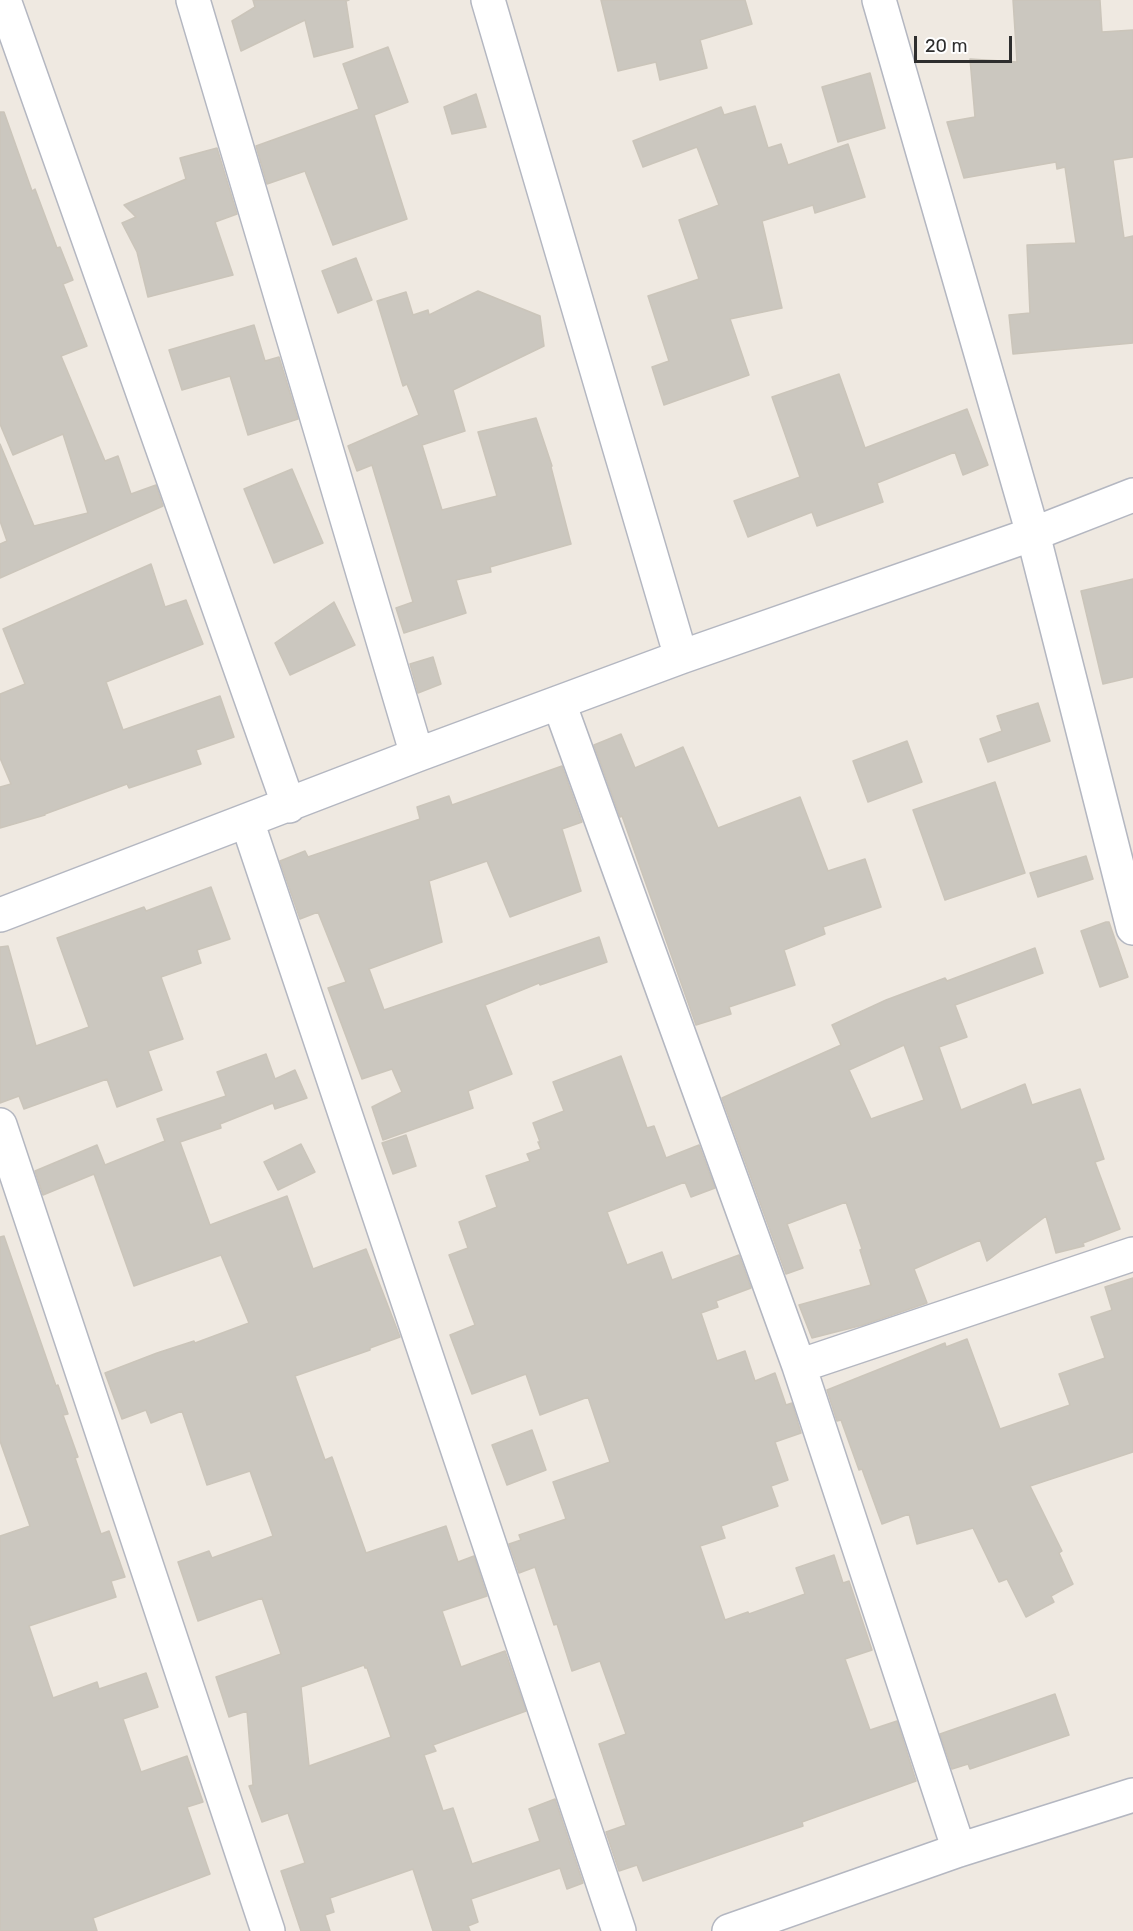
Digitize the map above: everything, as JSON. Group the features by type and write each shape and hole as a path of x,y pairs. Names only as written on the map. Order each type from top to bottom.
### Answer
{"street":[{"path":"4,0 289,806"},
{"path":"193,0 417,755"},
{"path":"488,0 681,657"},
{"path":"879,0 1033,534 1133,928"},
{"path":"0,915 417,755 681,657 1033,534 1133,495"},
{"path":"559,703 800,1366 959,1850"},
{"path":"247,821 619,1931"},
{"path":"0,1125 268,1931"},
{"path":"800,1366 1133,1254"},
{"path":"729,1931 959,1850 1133,1795"}],"building":[{"path":"253,0 349,0 346,1 353,47 314,57 305,20 241,51 232,21 255,7"},
{"path":"601,0 745,0 752,24 700,40 707,68 660,80 656,62 618,71"},
{"path":"1013,0 1100,0 1102,32 1133,30 1133,157 1113,160 1124,238 1133,236 1133,343 1013,354 1009,315 1030,313 1027,245 1076,243 1065,167 1057,169 1056,162 964,178 947,122 975,117 970,59 1017,62"},
{"path":"388,47 408,102 374,115 407,219 333,245 305,171 267,184 256,146 359,109 343,64"},
{"path":"870,73 885,128 838,142 822,87"},
{"path":"476,94 486,127 452,134 444,107"},
{"path":"755,106 768,148 781,144 788,165 848,144 865,197 815,213 813,205 762,221 782,308 730,319 749,375 664,405 652,367 669,361 648,296 699,279 679,220 719,205 697,147 643,167 633,141 721,107 724,115"},
{"path":"0,112 4,112 32,191 35,189 57,248 60,247 73,280 63,284 87,346 61,356 105,461 118,456 131,494 156,485 163,506 0,578 0,544 7,541 0,521 0,444 34,526 88,513 63,434 13,455 0,424"},
{"path":"217,148 237,214 215,222 233,275 148,297 137,252 122,223 136,217 124,205 186,179 180,158"},
{"path":"356,258 372,300 338,313 322,271"},
{"path":"478,291 540,316 544,346 453,390 465,431 422,445 442,510 497,496 478,432 536,418 552,466 571,544 490,567 491,572 456,580 466,613 404,633 396,608 413,602 372,465 357,471 348,446 419,415 407,384 403,386 377,301 406,292 413,315 428,310 429,315"},
{"path":"254,325 265,361 279,357 298,419 248,435 230,376 182,390 169,350"},
{"path":"839,374 865,448 967,409 988,465 963,475 955,452 877,483 883,502 817,526 812,512 748,537 734,501 800,477 772,397"},
{"path":"292,469 323,543 274,563 244,489"},
{"path":"151,564 165,607 186,600 203,644 106,682 123,730 220,696 234,737 196,750 201,764 129,788 127,784 45,815 0,828 0,787 11,784 0,758 0,694 25,684 3,629"},
{"path":"1133,579 1133,677 1103,684 1081,591"},
{"path":"334,602 355,645 290,675 275,643"},
{"path":"433,657 441,684 418,693 410,664"},
{"path":"1038,703 1050,741 988,762 980,739 1002,731 997,716"},
{"path":"621,734 635,768 683,747 718,828 800,797 828,871 865,859 881,907 823,927 825,934 784,950 795,985 729,1007 731,1014 696,1025 622,816 620,817 594,745"},
{"path":"907,741 922,782 868,802 853,761"},
{"path":"562,766 582,822 562,829 581,891 510,917 487,861 429,881 442,942 369,969 384,1010 599,937 607,962 540,985 539,983 485,1005 512,1074 468,1091 473,1108 383,1140 372,1107 402,1092 392,1069 362,1079 328,988 346,982 318,912 300,919 280,861 305,851 308,857 420,819 417,807 449,796 452,805"},
{"path":"995,782 1025,873 945,900 913,810"},
{"path":"1086,856 1093,879 1038,897 1030,873"},
{"path":"211,887 230,939 197,950 201,963 161,977 183,1039 148,1051 162,1090 117,1107 107,1079 24,1109 19,1096 0,1103 0,947 8,946 36,1046 89,1027 57,938 144,907 146,911"},
{"path":"1109,922 1128,977 1100,987 1081,931"},
{"path":"1035,948 1043,973 955,1005 967,1037 939,1047 961,1110 1025,1084 1032,1105 1080,1089 1104,1159 1095,1162 1120,1229 1083,1243 1084,1246 1056,1253 1046,1216 987,1261 980,1240 914,1269 927,1303 863,1325 812,1338 799,1305 871,1285 846,1202 787,1224 803,1268 786,1274 722,1098 841,1045 832,1025 886,1000 945,978 947,981","holes":["904,1045 924,1100 871,1119 849,1070"]},
{"path":"266,1054 275,1079 295,1070 307,1098 275,1109 273,1103 220,1124 221,1128 180,1142 210,1225 287,1196 313,1269 366,1249 400,1337 295,1376 325,1460 332,1457 366,1553 446,1526 458,1562 474,1556 487,1596 442,1611 461,1667 505,1651 526,1711 433,1745 436,1751 424,1755 443,1811 453,1808 472,1864 540,1841 529,1809 555,1799 583,1883 567,1889 560,1868 471,1899 478,1922 468,1926 470,1931 433,1931 413,1869 330,1898 334,1912 325,1915 330,1931 301,1931 281,1871 305,1863 288,1813 262,1822 249,1786 253,1785 247,1711 229,1717 216,1677 281,1654 262,1598 198,1621 178,1562 209,1551 212,1558 273,1536 250,1471 207,1485 182,1411 151,1423 146,1410 122,1419 105,1373 157,1353 194,1341 195,1343 249,1323 221,1255 134,1286 94,1174 43,1195 35,1171 97,1145 105,1165 165,1141 157,1119 226,1096 217,1072","holes":["364,1665 367,1668 391,1737 309,1766 301,1687"]},
{"path":"621,1056 647,1128 654,1126 666,1158 699,1145 715,1188 691,1197 685,1182 607,1212 627,1265 662,1252 672,1280 739,1255 751,1288 716,1301 718,1307 701,1313 717,1361 745,1351 755,1381 775,1373 786,1405 792,1403 801,1433 775,1442 788,1480 771,1486 778,1506 721,1526 725,1538 700,1546 725,1620 805,1594 796,1568 834,1555 843,1583 849,1581 872,1650 845,1659 870,1730 897,1721 916,1781 802,1822 803,1826 643,1881 637,1865 619,1871 606,1832 626,1825 599,1744 626,1734 600,1661 572,1671 535,1567 519,1573 509,1544 521,1540 519,1535 566,1519 553,1482 610,1462 588,1397 540,1415 526,1374 472,1394 450,1335 475,1325 449,1255 468,1248 459,1222 497,1207 486,1176 530,1161 527,1154 541,1149 533,1123 564,1111 553,1082"},
{"path":"406,1135 416,1166 393,1174 382,1143"},
{"path":"301,1144 315,1172 278,1190 264,1162"},
{"path":"4,1236 56,1386 58,1385 68,1414 63,1415 101,1534 109,1531 125,1577 111,1581 116,1597 29,1626 53,1698 97,1682 99,1689 146,1673 158,1707 123,1719 141,1772 187,1756 203,1802 187,1807 210,1874 93,1918 97,1931 0,1931 0,1536 30,1526 0,1441 0,1237"},
{"path":"1133,1278 1133,1452 1030,1486 1062,1551 1059,1553 1073,1584 1051,1596 1054,1602 1026,1617 1007,1579 999,1582 973,1528 917,1544 909,1514 882,1524 841,1420 837,1421 827,1390 945,1343 946,1347 967,1339 1000,1429 1070,1405 1059,1374 1105,1358 1091,1317 1112,1310 1105,1287"},
{"path":"532,1430 546,1470 507,1485 492,1445"},
{"path":"1055,1694 1069,1735 970,1769 968,1764 952,1769 940,1734"}]}
